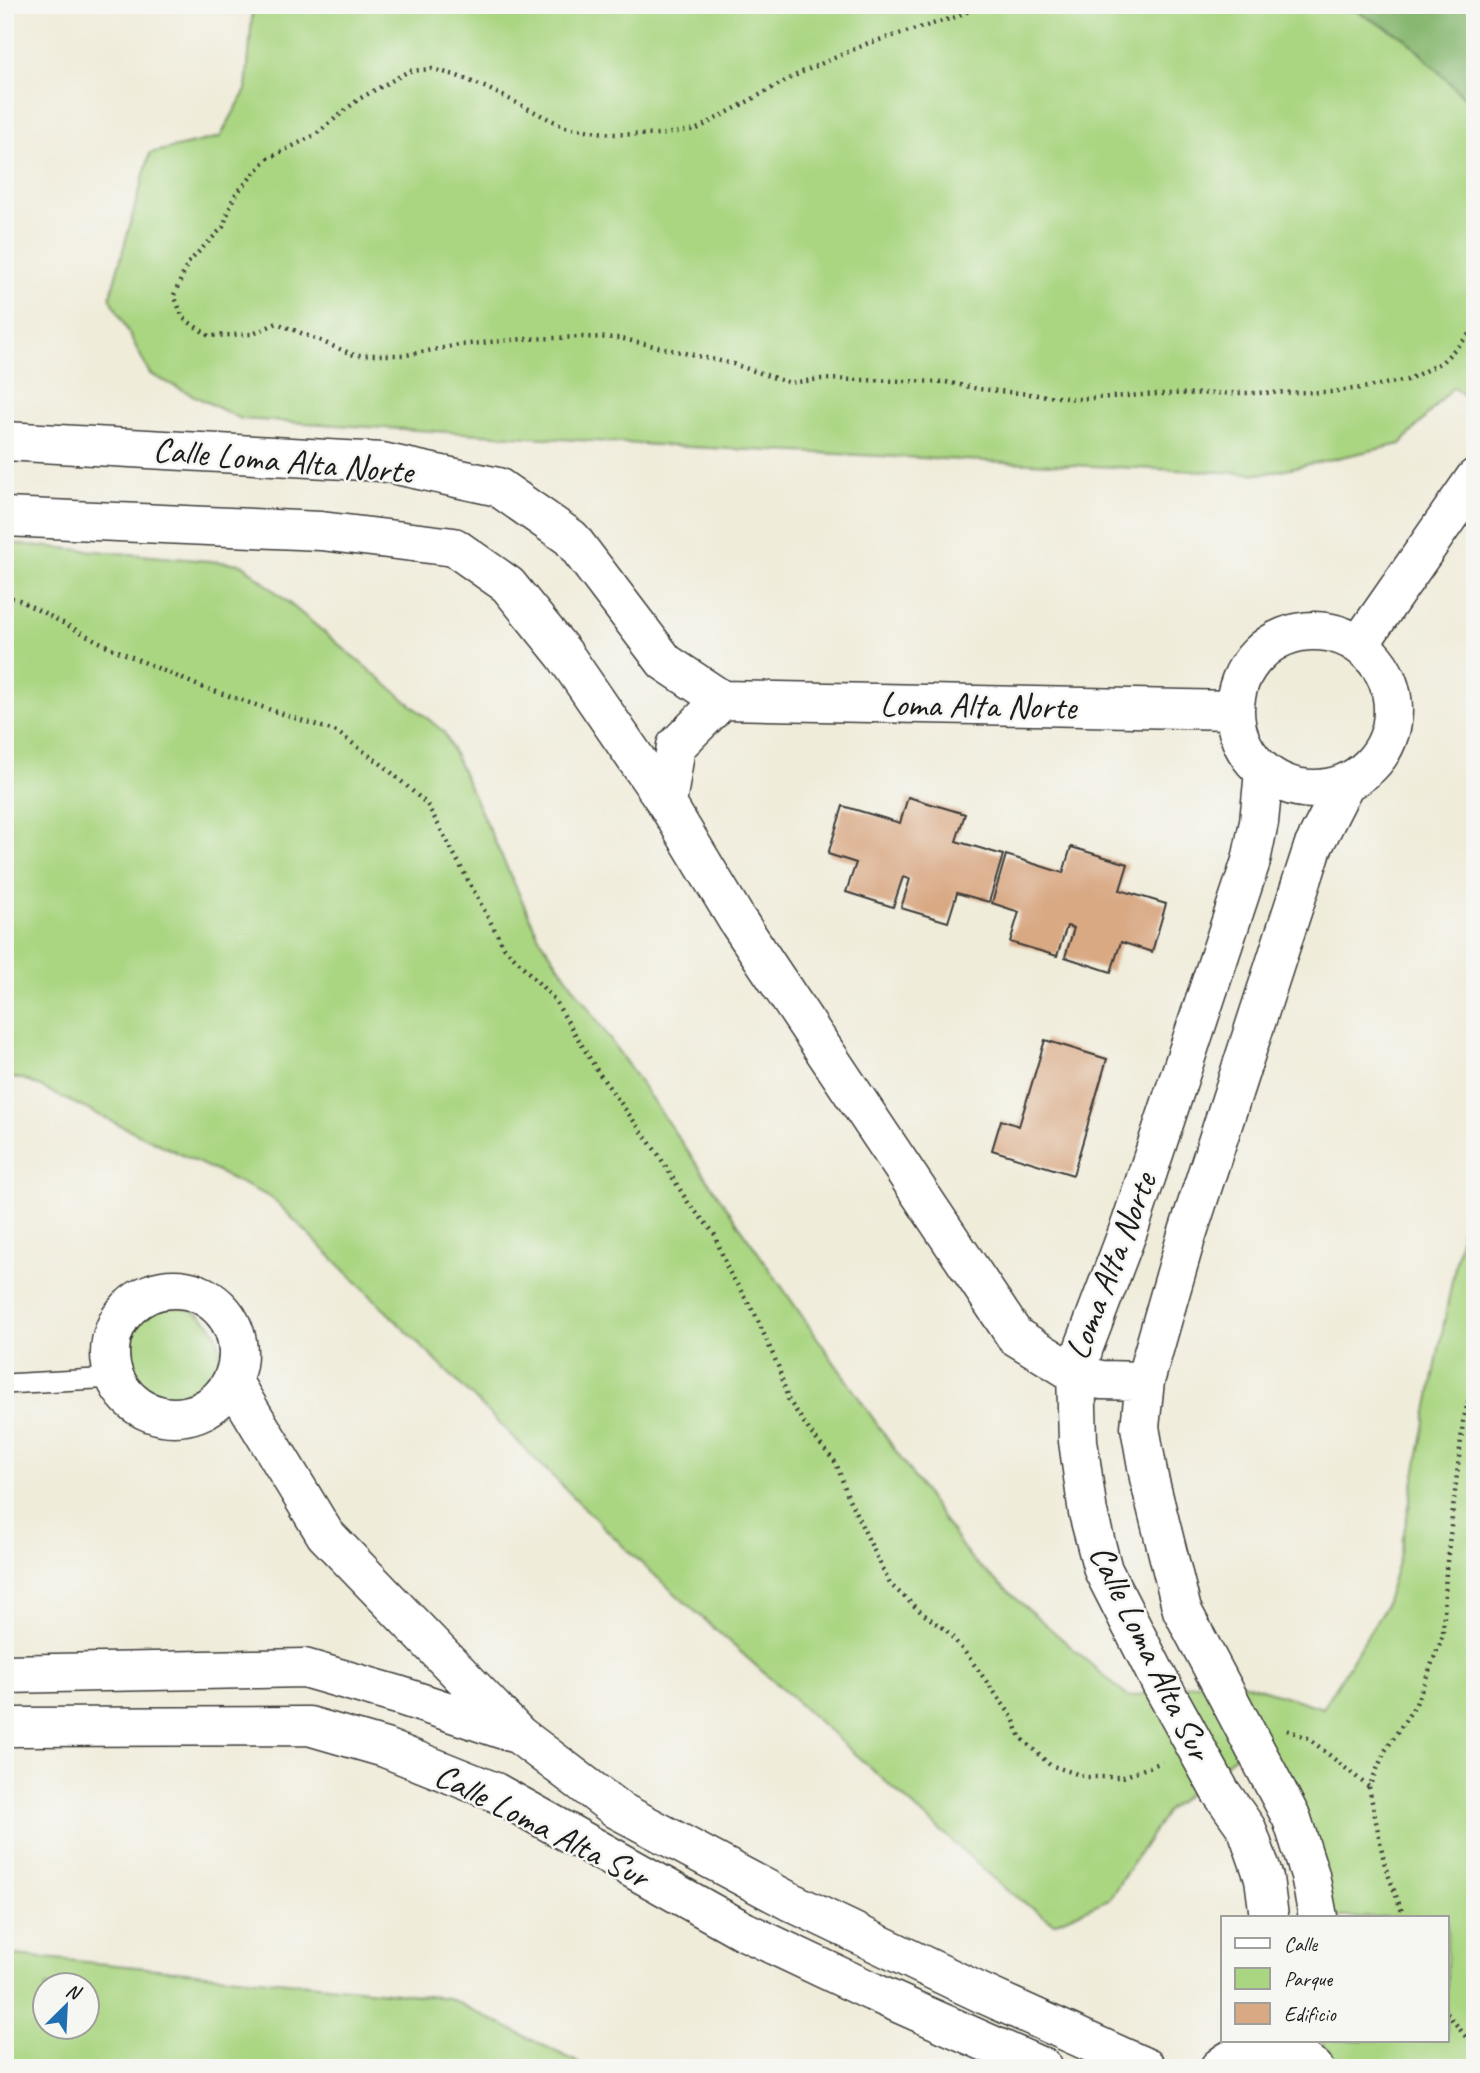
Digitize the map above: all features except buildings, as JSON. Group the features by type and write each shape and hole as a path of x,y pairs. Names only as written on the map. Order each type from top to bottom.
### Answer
{"street":[{"name":"Calle Loma Alta Norte","path":"5,441 382,462 498,487 571,538 664,662 722,700"},
{"path":"1360,645 1475,478"},
{"name":"Calle Loma Alta Norte","path":"5,517 321,531 454,547 509,585 564,654 667,804"},
{"name":"Loma Alta Norte","path":"1313,631 1337,634 1360,645 1377,662 1389,683 1394,707 1391,731 1382,753 1366,771 1345,784 1324,789 1303,789 1282,784 1264,772 1248,755 1238,734 1234,710 1238,685 1249,664 1266,646 1288,635 1313,631"},
{"name":"Loma Alta Norte","path":"722,700 1234,710"},
{"path":"667,804 676,746 722,700"},
{"name":"Loma Alta Norte","path":"667,804 737,920 1015,1336 1076,1374 1131,1223 1251,860 1259,822 1264,772"},
{"name":"Loma Alta Norte","path":"1145,1381 1186,1238 1312,847 1345,784"},
{"path":"175,1288 197,1292 215,1303 229,1319 238,1339 239,1360 233,1382 220,1399 203,1410 183,1417 162,1416 142,1409 125,1396 114,1378 109,1357 111,1336 120,1317 134,1301 153,1291 175,1288"},
{"path":"1076,1374 1101,1380 1145,1381"},
{"name":"Calle Loma Alta Sur","path":"1076,1374 1078,1441 1088,1513 1103,1570 1220,1791 1247,1829 1264,1878 1269,1916"},
{"name":"Calle Loma Alta Sur","path":"1145,1381 1140,1427 1149,1478 1182,1610 1292,1819 1310,1875 1318,1916"},
{"name":"Calle Loma Alta Sur","path":"233,1382 325,1534 519,1735 618,1810 789,1901 979,1992 1147,2068"},
{"name":"Calle Loma Alta Sur","path":"5,1674 304,1668 398,1695 519,1735"},
{"name":"Calle Loma Alta Sur","path":"5,1727 309,1726 385,1748 495,1793 744,1931 1044,2068"},
{"path":"495,1793 519,1735"},
{"path":"1219,2068 1247,2042"},
{"path":"1219,2068 1227,2061 1249,2052 1272,2050 1306,2054"}],"lane":[{"path":"5,1384 114,1378"}],"path":[{"path":"980,5 959,16 866,44 800,73 697,129 658,135 612,134 565,127 455,75 432,69 409,71 359,99 315,135 267,159 234,196 223,227 188,263 174,295 183,318 209,336 253,334 277,323 354,355 406,355 459,345 523,339 619,338 733,364 790,383 822,379 946,382 979,389 1078,399 1158,394 1331,392 1368,387 1407,380 1443,362 1475,332"},
{"path":"5,596 19,600 109,648 199,686 337,732 384,766 427,804 504,947 554,999 598,1072 658,1154 689,1204 714,1233 729,1270 754,1312 774,1355 788,1399 836,1463 849,1499 890,1584 947,1631 1013,1718 1020,1737 1050,1765 1086,1777 1123,1777 1177,1755 1194,1743"},
{"path":"1404,1916 1385,1866 1369,1787 1385,1751 1416,1704 1443,1635 1446,1570 1463,1422 1475,1375"},
{"path":"1285,1729 1308,1738 1369,1787"},
{"path":"1448,2014 1466,2037 1475,2042"}],"green space":[{"path":"253,5 1345,5 1405,38 1475,108 1475,403 1453,387 1401,444 1263,474 688,447 241,419 150,374 110,297 150,153 220,137 246,90"},
{"path":"1345,5 1475,5 1475,108 1405,38"},
{"path":"5,543 242,564 444,732 539,937 970,1558 1128,1697 1226,1678 1323,1708 1384,1608 1399,1559 1475,1160 1475,2068 1334,2068 1323,2042 1448,2042 1448,1916 1329,1916 1263,1733 1167,1811 1109,1899 1054,1923 1009,1892 631,1554 272,1198 24,1079 5,1078"},
{"path":"174,1307 192,1311 206,1321 216,1335 220,1353 216,1371 206,1385 192,1395 174,1399 156,1395 142,1385 132,1371 128,1353 132,1335 142,1321 156,1311"},
{"path":"5,1954 448,1998 589,2068 5,2068"}]}
